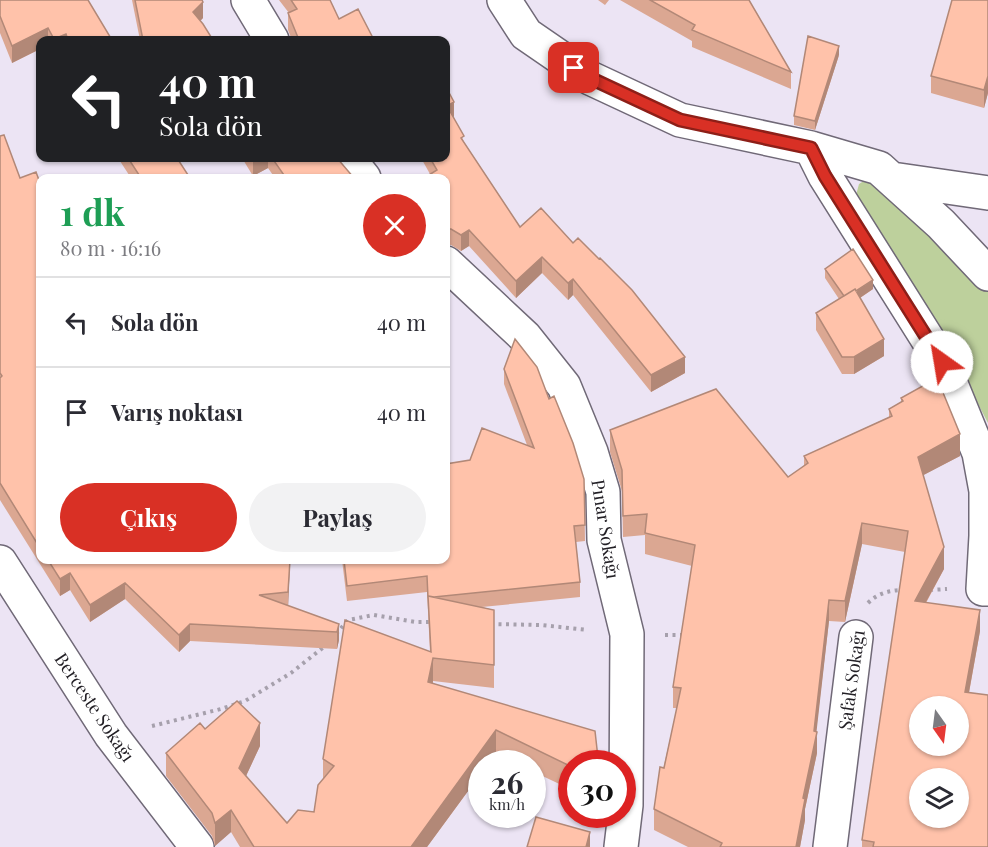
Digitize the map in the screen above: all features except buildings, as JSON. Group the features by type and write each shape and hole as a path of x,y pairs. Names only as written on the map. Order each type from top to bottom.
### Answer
{"street":[{"path":"248,0 270,36"},
{"path":"504,0 526,34 590,78 680,120 811,148 879,168 940,224 988,273"},
{"path":"811,148 825,176 942,362 979,453 986,491 985,589"},
{"path":"351,162 361,174"},
{"path":"892,179 988,193"},
{"name":"Pınar Sokağı","path":"450,267 525,337 564,386 591,452 603,492 604,540 627,634 626,805 621,847"},
{"name":"Berceste Sokağı","path":"0,562 111,735 197,847"},
{"name":"Şafak Sokağı","path":"830,847 856,636"}],"path":[{"path":"927,590 985,589"},
{"name":"Şafak Sokağı","path":"856,636 862,609 875,596 893,590 915,590"},
{"path":"334,636 348,620 374,615 416,622 439,622"},
{"path":"484,624 541,625 627,634 684,635"},
{"path":"111,735 221,709 245,701 291,673 327,644"}],"green space":[{"path":"870,177 988,292 988,423 940,331 855,199 859,184"}],"route":[{"path":"574,68 590,78 680,120 811,148 825,176 942,362"}]}
